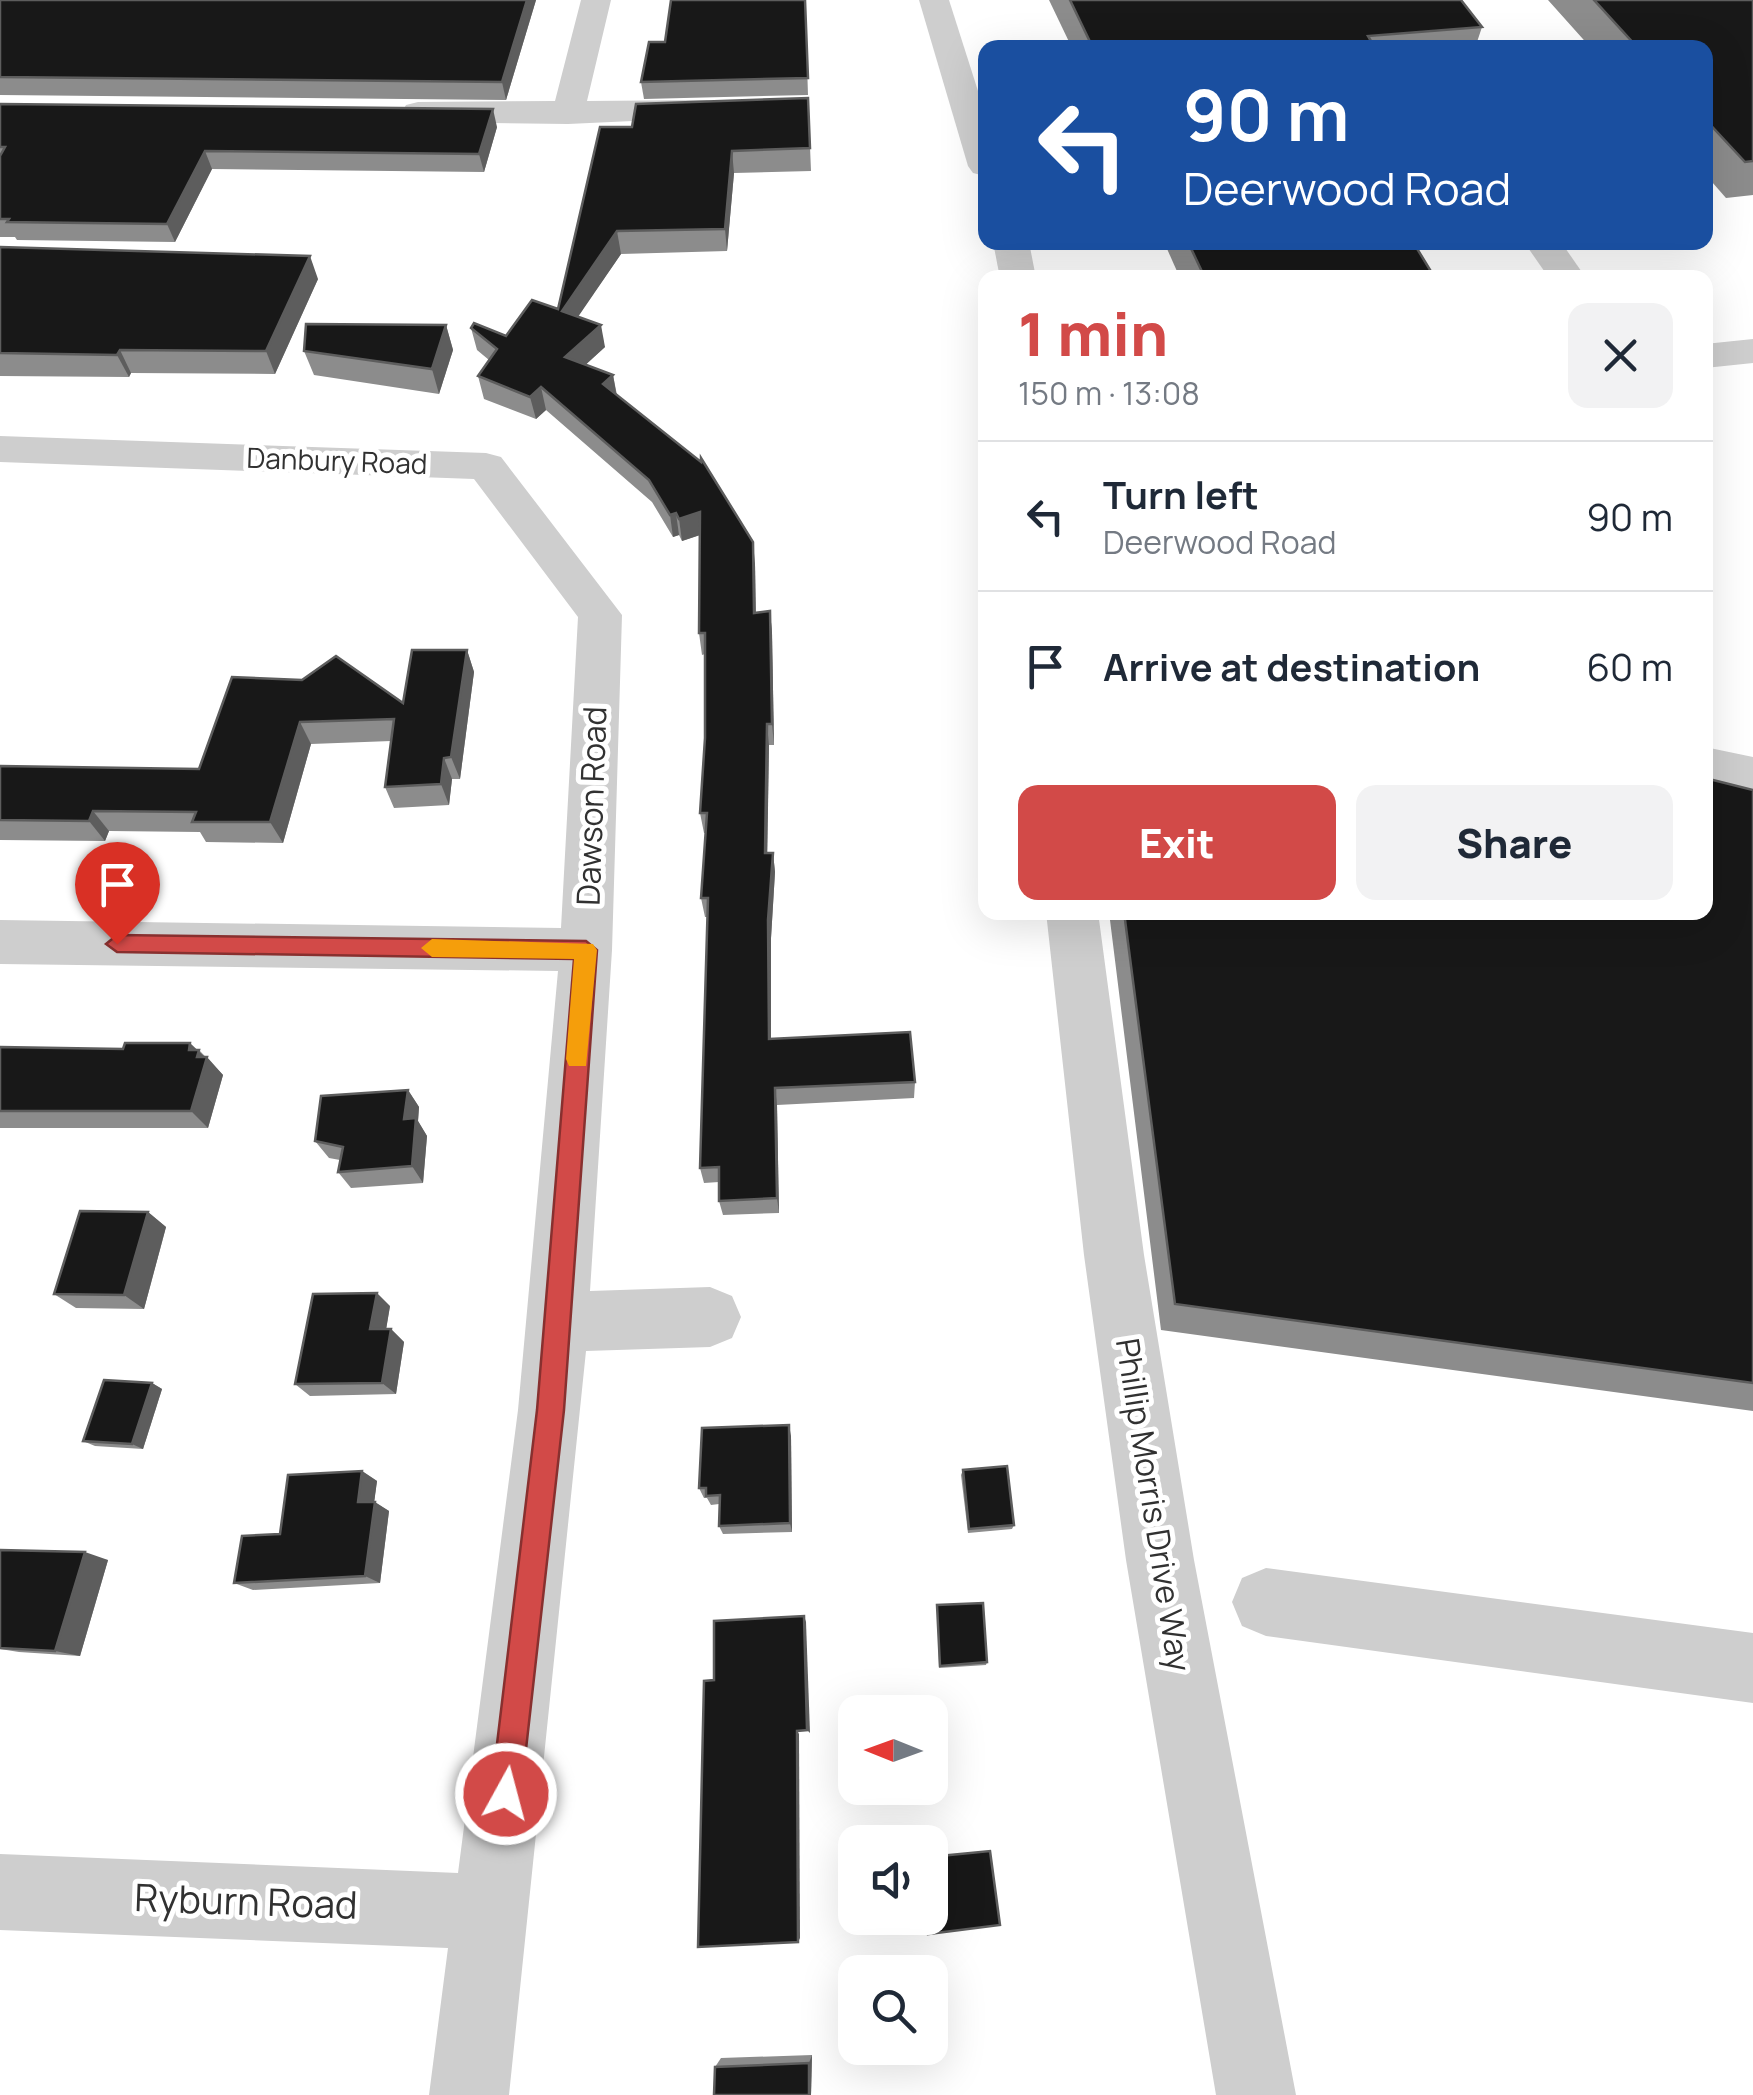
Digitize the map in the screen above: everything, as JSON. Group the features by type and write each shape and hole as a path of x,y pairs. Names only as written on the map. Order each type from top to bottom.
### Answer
{"street":[{"path":"568,114 596,0"},
{"path":"934,0 978,143"},
{"path":"392,112 746,110"},
{"path":"1713,355 1753,351"},
{"name":"Danbury Road","path":"0,449 486,466 600,615"},
{"name":"Dawson Road","path":"469,2095 558,1322 586,950 600,615"},
{"path":"1713,767 1753,776"},
{"name":"Phillip Morris Drive Way","path":"1073,920 1114,1255 1157,1541 1256,2095"},
{"path":"0,942 586,950"},
{"path":"558,1322 710,1316"},
{"path":"1266,1602 1753,1668"},
{"name":"Ryburn Road","path":"0,1892 492,1912"}],"building":[{"path":"0,0 527,0 502,82 0,77"},
{"path":"671,0 805,0 808,78 641,82 649,42 665,42"},
{"path":"1070,0 1461,0 1482,27 1368,36 1370,40 1089,40"},
{"path":"1594,0 1753,0 1753,161 1745,162 1713,128 1713,40 1631,40"},
{"path":"808,98 810,148 732,151 725,229 617,231 562,311 601,325 565,357 613,375 603,384 701,462 701,458 753,542 754,613 770,611 772,724 767,724 765,853 773,853 768,920 769,1039 910,1032 915,1082 775,1088 777,1198 719,1201 719,1167 700,1168 708,898 701,898 707,813 700,813 705,633 699,633 700,512 679,519 676,513 670,515 649,480 541,387 530,397 478,376 497,349 471,328 474,323 506,336 532,300 558,309 600,127 632,127 636,104"},
{"path":"0,104 493,109 479,154 205,151 167,224 0,219 0,156 5,147 0,147"},
{"path":"0,247 310,256 266,351 0,353"},
{"path":"1192,250 1418,250 1430,270 1201,270"},
{"path":"306,324 446,325 432,369 304,351"},
{"path":"412,650 467,650 451,757 444,758 441,784 385,787 394,719 300,722 270,822 192,822 196,812 93,811 89,821 0,820 0,766 199,769 232,677 302,680 336,656 403,703"},
{"path":"1713,780 1753,790 1753,1383 1175,1304 1125,920 1713,920"},
{"path":"125,1043 190,1043 189,1050 199,1050 197,1057 207,1057 191,1111 0,1111 0,1047 123,1049"},
{"path":"408,1090 404,1119 416,1118 412,1166 338,1172 343,1147 315,1141 321,1096"},
{"path":"80,1211 148,1212 124,1295 54,1294"},
{"path":"377,1293 370,1329 391,1329 382,1383 295,1384 313,1294"},
{"path":"104,1380 152,1383 132,1444 83,1441"},
{"path":"789,1425 790,1523 719,1526 720,1495 706,1496 706,1488 699,1488 702,1428"},
{"path":"1007,1466 1014,1525 969,1529 963,1470"},
{"path":"362,1471 358,1502 375,1502 365,1576 234,1583 242,1536 280,1534 288,1475"},
{"path":"0,1550 85,1552 55,1651 0,1648"},
{"path":"983,1603 987,1662 940,1666 937,1605"},
{"path":"804,1616 807,1730 797,1731 798,1942 698,1947 704,1681 714,1680 714,1621"},
{"path":"990,1851 1000,1925 948,1932 948,1855"},
{"path":"809,2063 809,2095 714,2095 715,2067"}],"slow traffic":[{"path":"432,948 586,950 577,1059"}],"route":[{"path":"117,944 586,950 550,1410 506,1794"}]}
